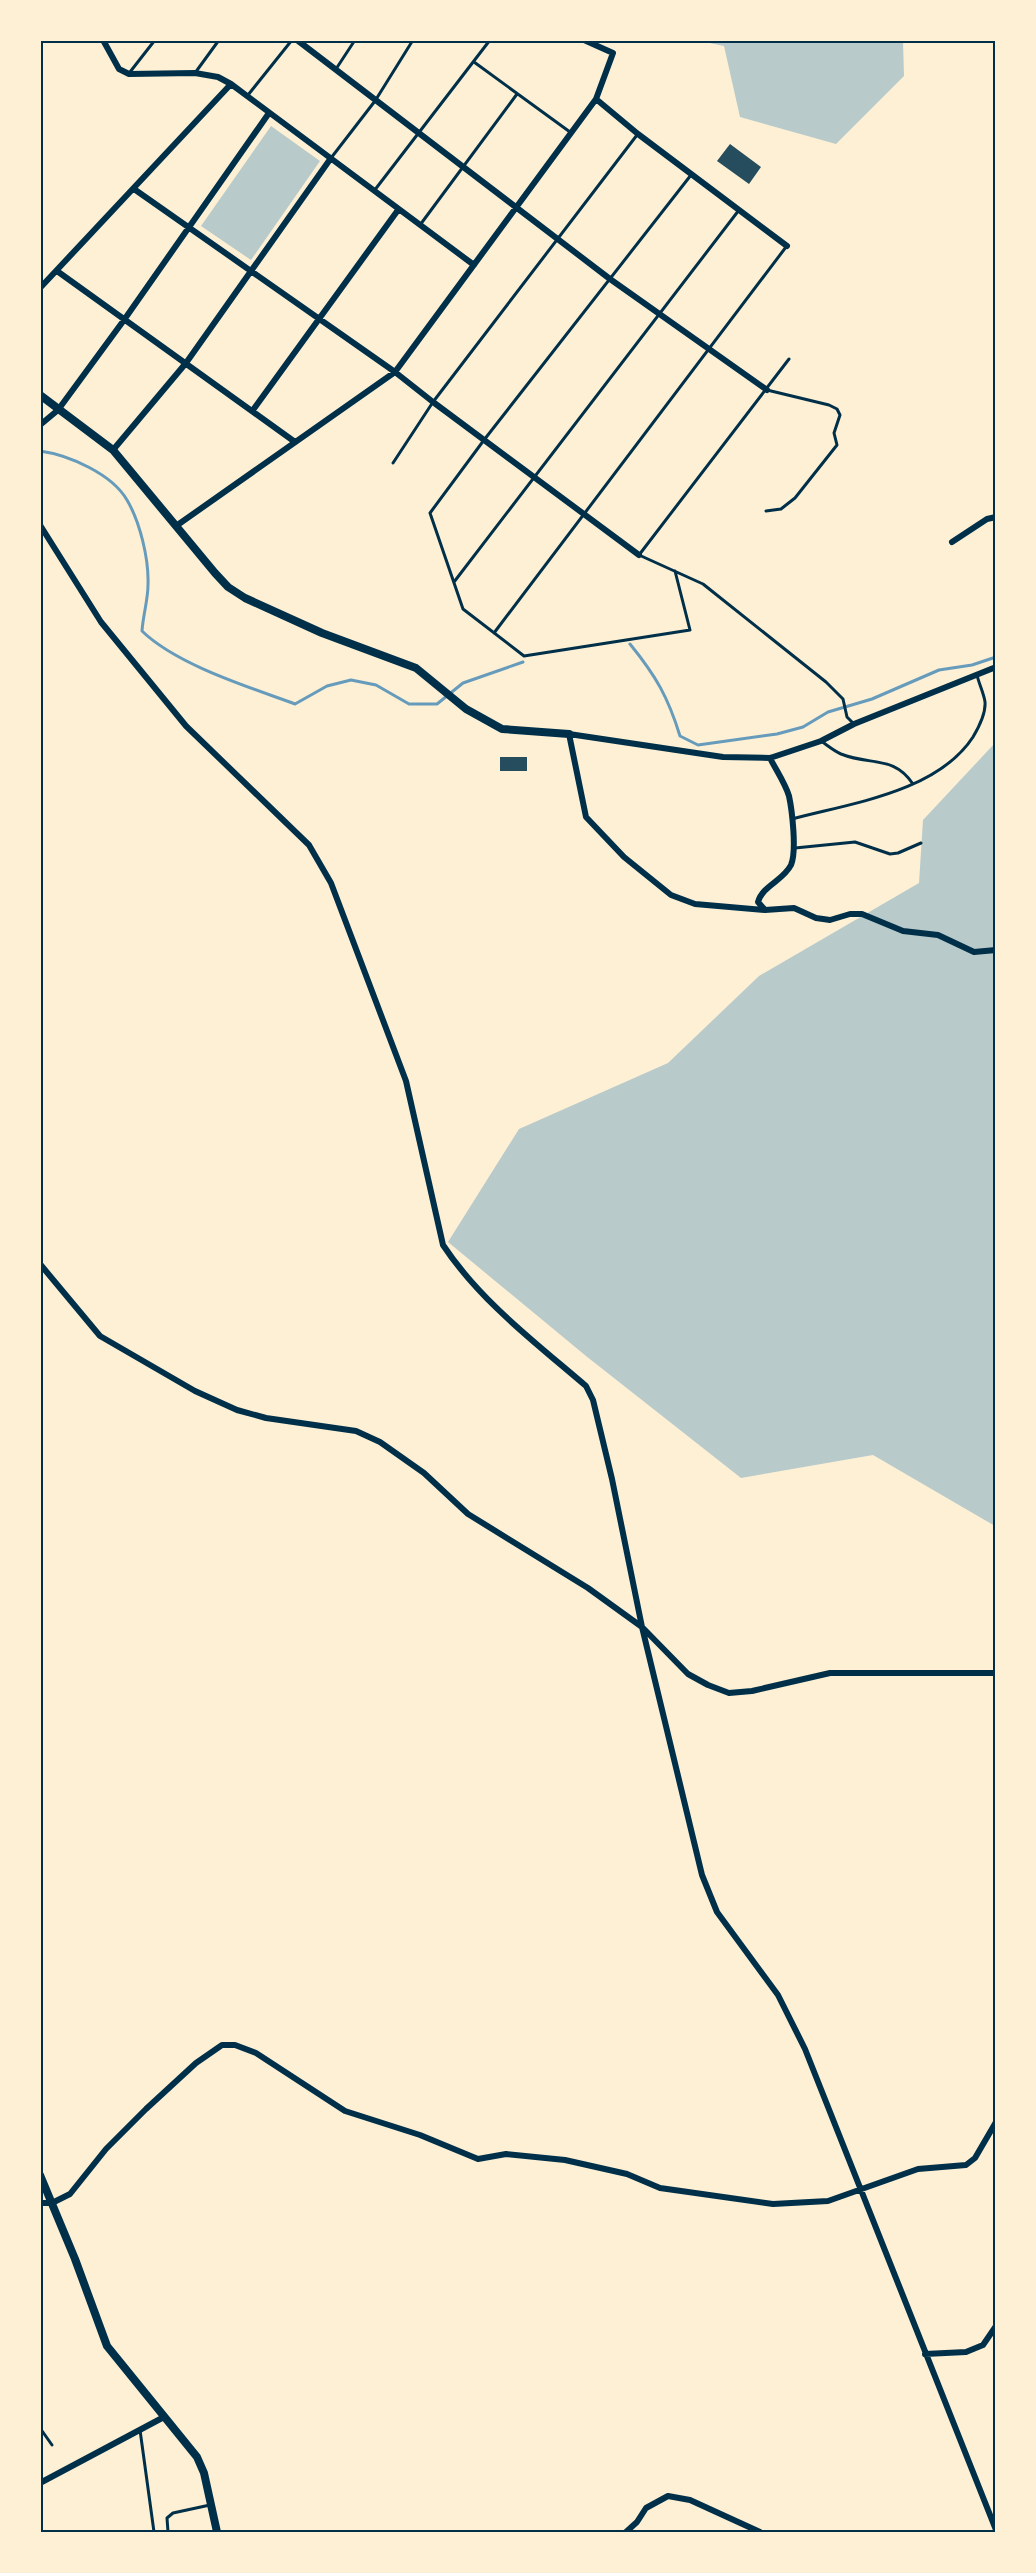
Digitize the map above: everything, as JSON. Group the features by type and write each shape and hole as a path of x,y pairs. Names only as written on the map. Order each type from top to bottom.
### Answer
{"street":[{"path":"103,40 119,69 129,74 195,73 218,77 231,84 474,265"},
{"path":"297,40 610,279 767,390"},
{"path":"176,526 395,372 596,99 613,53 584,40"},
{"path":"40,288 231,84"},
{"path":"596,99 638,134 787,246"},
{"path":"40,425 58,410 190,228 269,113"},
{"path":"113,450 186,363 331,158"},
{"path":"134,189 395,372 639,555"},
{"path":"253,410 398,210"},
{"path":"57,271 295,442"},
{"path":"40,394 113,450 228,587 245,598 322,633 416,668 466,710 502,729 569,734 723,758 770,758 821,741 854,724 996,667"},
{"path":"952,542 987,519 996,517"},
{"path":"40,525 101,622 186,726 309,845 332,883 406,1081 443,1245 453,1260 490,1302 586,1386 593,1400 612,1479 642,1627 702,1875 717,1912 778,1995 805,2049 859,2191 996,2530"},
{"path":"569,734 586,817 624,857 671,895 706,905 765,910 794,908 816,918 830,920 850,914 862,914 903,932 938,935 974,952 996,950"},
{"path":"765,910 758,902 761,892 778,880 790,865 794,848 789,795 770,758"},
{"path":"40,1264 100,1336 132,1356 195,1391 237,1410 266,1419 356,1431 380,1442 424,1473 468,1514 588,1588 642,1627 688,1674 729,1693 752,1691 830,1673 996,1673"},
{"path":"40,2203 52,2203 70,2194 106,2149 196,2063 222,2045 235,2045 256,2053 345,2111 420,2135 478,2159 506,2154 565,2160 627,2174 660,2188 773,2204 828,2201 918,2169 966,2165 975,2158 996,2122"},
{"path":"40,2175 107,2346 197,2457 204,2472 217,2532"},
{"path":"926,2354 966,2352 983,2345 996,2326"},
{"path":"40,2483 164,2417"},
{"path":"626,2532 637,2522 646,2508 668,2496 690,2500 760,2532"}],"lane":[{"path":"129,74 155,40"},
{"path":"195,73 219,40"},
{"path":"247,96 292,40"},
{"path":"335,70 354,40"},
{"path":"331,158 375,100 413,40"},
{"path":"374,192 490,40"},
{"path":"474,62 571,133"},
{"path":"419,226 517,94"},
{"path":"393,463 433,402 638,134"},
{"path":"675,571 690,630 524,656 463,609 430,513 691,174"},
{"path":"454,582 739,210"},
{"path":"494,633 787,246"},
{"path":"789,359 639,555 703,584 826,682 843,699 847,717 854,724"},
{"path":"766,511 781,509 795,498 837,446 834,433 840,415 837,409 767,390"},
{"path":"791,819 913,784 953,761 980,725 985,703 977,674"},
{"path":"821,741 840,754 879,764 895,765 905,772 913,784"},
{"path":"794,848 855,842 890,854 898,854 921,843"},
{"path":"139,2429 154,2532"},
{"path":"41,2431 52,2445"},
{"path":"168,2532 167,2518 173,2513 211,2505"}],"shaded area":[{"path":"700,41 903,41 904,76 836,144 740,117 724,46"},
{"path":"271,126 320,161 251,260 201,226"},
{"path":"995,743 995,1526 873,1455 741,1478 586,1356 448,1242 519,1129 668,1063 759,976 919,883 923,820"}],"building":[{"path":"730,144 761,167 749,184 717,161"},
{"path":"500,757 527,757 527,771 500,771"}],"waterway":[{"path":"40,451 89,467 101,474 120,491 136,519 145,552 148,591 142,631 174,654 214,674 295,704 327,686 351,680 376,685 409,704 437,704 463,683 523,662"},
{"path":"630,644 660,687 680,736 698,745 777,734 803,727 828,712 872,699 939,670 972,665 996,657"}]}
